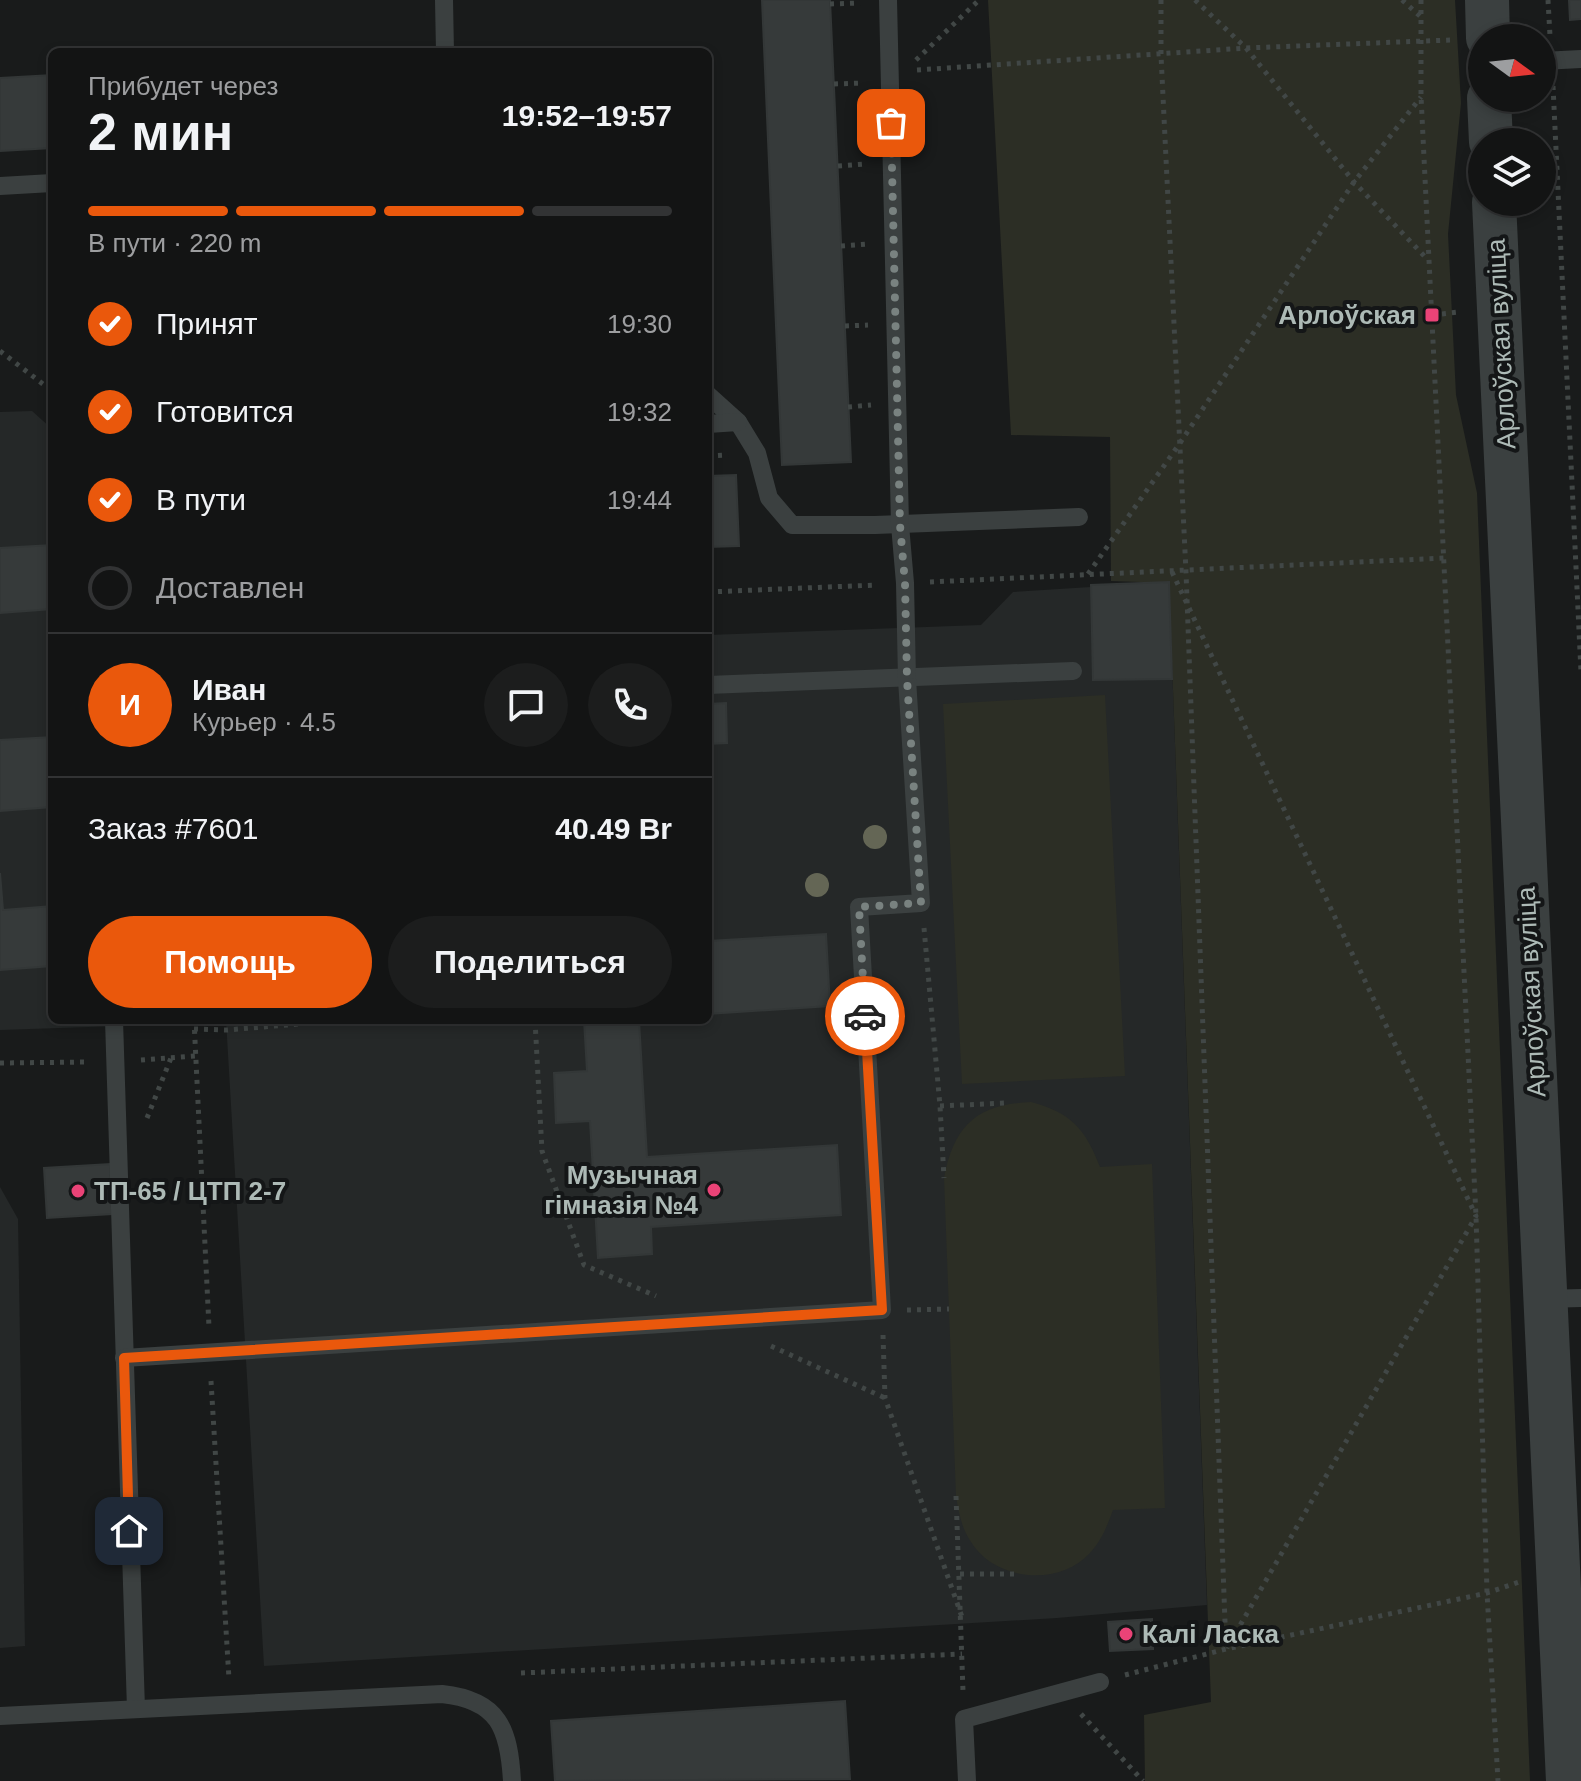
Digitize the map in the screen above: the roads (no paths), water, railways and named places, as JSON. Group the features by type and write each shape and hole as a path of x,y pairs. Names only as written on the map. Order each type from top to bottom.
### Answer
{"street":[{"path":"1487,0 1488,24"},
{"name":"Арлоўская вуліца","path":"1495,216 1563,1298 1556,1560 1568,1781"}],"lane":[{"path":"444,0 445,48"},
{"path":"124,1358 882,1310 859,907 921,903 900,525 897,77 888,0"},
{"path":"1556,60 1581,59"},
{"path":"0,186 48,183"},
{"path":"712,399 738,422 757,453 769,498 792,525 900,525 1079,517"},
{"path":"712,424 738,422"},
{"path":"712,685 1073,671"},
{"path":"114,1024 136,1709"},
{"path":"967,1781 964,1719 1100,1682"},
{"path":"0,1716 442,1694 460,1696 492,1713 502,1727 508,1742 512,1781"}],"place":[{"name":"Арлоўская","path":"1432,315"},
{"name":"Музычная гімназія №4","path":"714,1190"},
{"name":"ТП-65 / ЦТП 2-7","path":"78,1191"},
{"name":"Калі Ласка","path":"1126,1634"}]}
